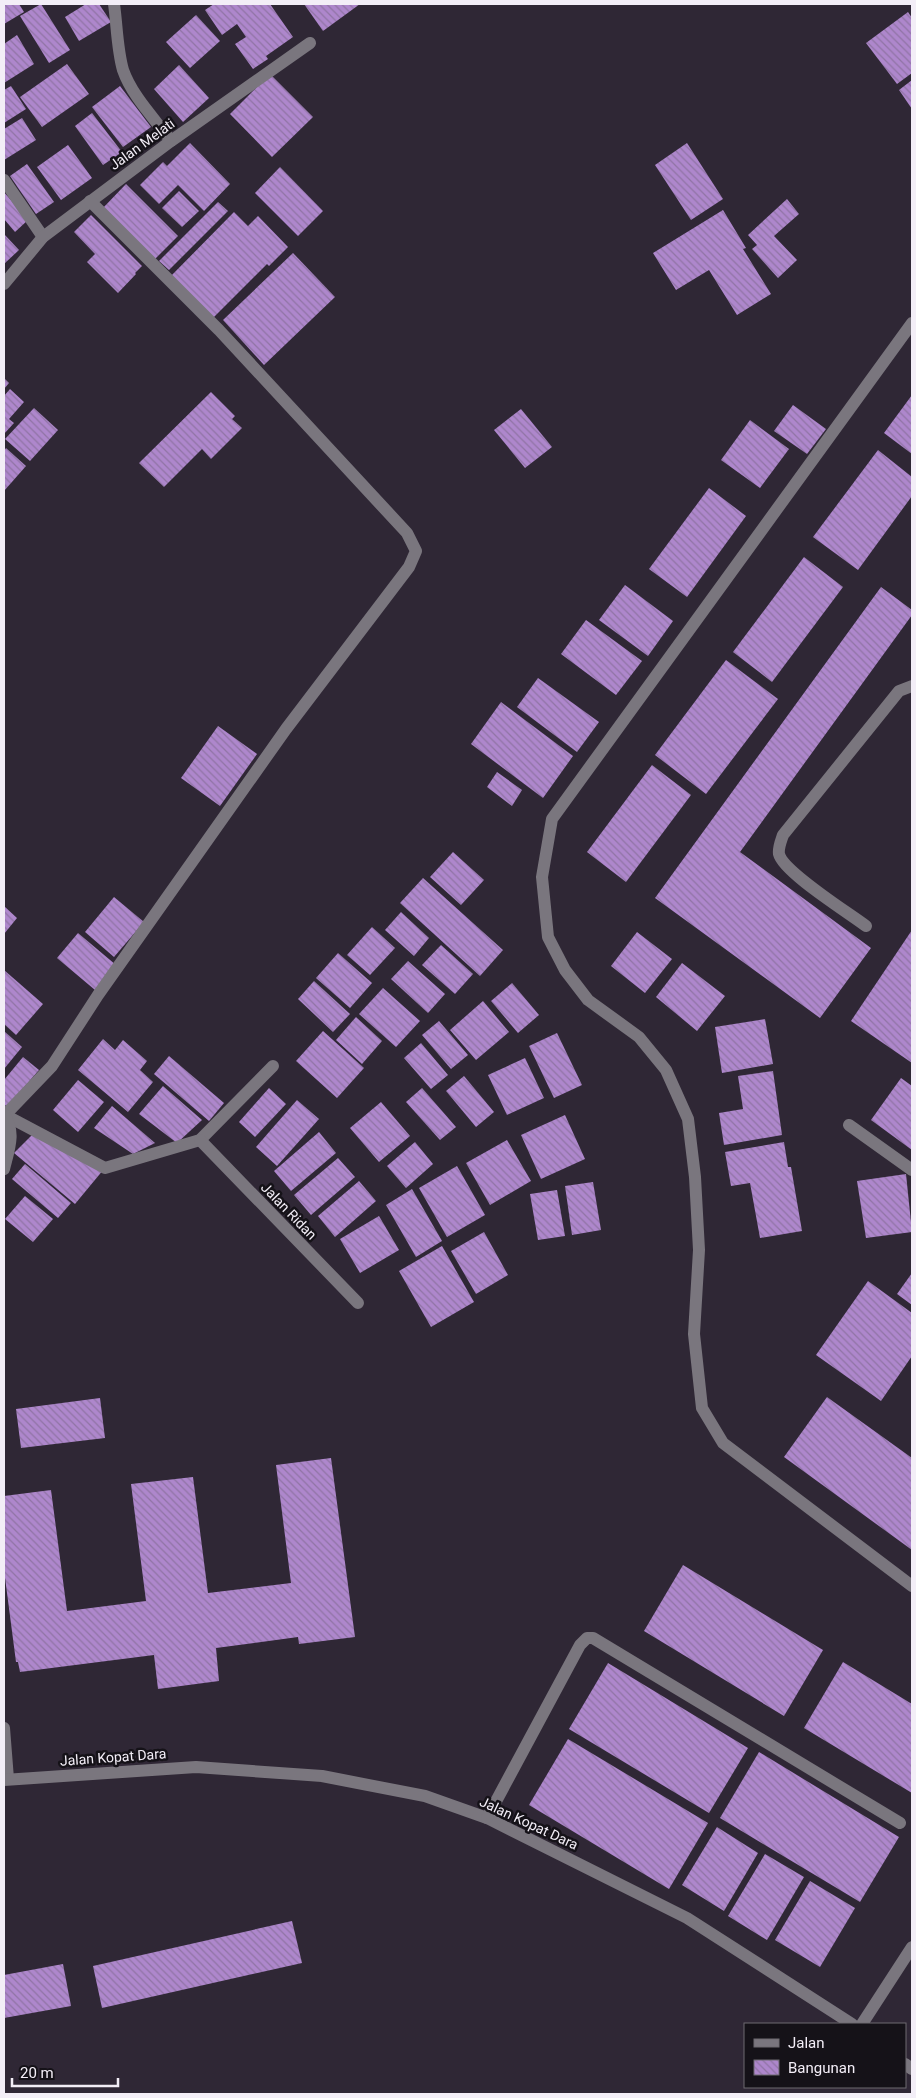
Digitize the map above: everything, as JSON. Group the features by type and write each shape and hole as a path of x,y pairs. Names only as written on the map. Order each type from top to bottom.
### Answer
{"street":[{"path":"114,4 122,62 126,77 138,97 171,141"},
{"name":"Jalan Melati","path":"4,284 42,237 171,141 310,42"},
{"path":"4,180 42,237"},
{"path":"4,1114 52,1066 98,995 286,730 409,566 416,551 407,533 219,330 90,201"},
{"path":"912,323 552,819 542,877 548,937 565,970 588,1000 639,1037 666,1070 688,1119 695,1177 699,1250 694,1334 702,1408 723,1442 912,1586"},
{"path":"866,926 792,872 780,855 779,844 783,836 895,696 905,687 912,686"},
{"path":"4,1114 105,1168 200,1140 273,1066"},
{"path":"4,1114 10,1126 12,1136 4,1169"},
{"path":"849,1125 912,1170"},
{"name":"Jalan Ridan","path":"200,1140 358,1302"},
{"path":"487,1818 580,1645 587,1638 593,1638 900,1823"},
{"path":"4,1728 6,1780"},
{"name":"Jalan Kopat Dara","path":"6,1780 196,1767 322,1776 425,1796 487,1818 687,1918 850,2023"},
{"path":"863,2023 912,1947"}],"building":[{"path":"4,4 19,4 24,12 4,24"},
{"path":"41,4 70,50 49,63 20,16"},
{"path":"86,4 99,4 111,22 79,41 65,17"},
{"path":"214,4 270,4 293,37 266,56 268,59 253,69 235,44 246,37 237,24 222,35 205,10"},
{"path":"304,4 360,4 323,31"},
{"path":"908,12 912,18 912,73 897,84 866,43"},
{"path":"196,15 220,41 190,68 166,42"},
{"path":"17,35 34,64 4,83 4,44"},
{"path":"67,64 89,94 42,127 20,97"},
{"path":"179,65 209,98 183,122 154,89"},
{"path":"270,74 313,117 272,157 230,114"},
{"path":"912,80 912,109 899,90"},
{"path":"11,86 26,109 4,123 4,90"},
{"path":"120,86 151,127 123,147 92,107"},
{"path":"92,113 122,152 103,165 75,126"},
{"path":"22,118 36,140 4,160 4,129"},
{"path":"190,143 230,184 204,211 178,185 159,204 140,185 163,162 167,166"},
{"path":"687,143 723,199 691,220 655,165"},
{"path":"68,145 92,178 61,200 37,167"},
{"path":"27,164 54,202 36,214 10,176"},
{"path":"280,167 323,211 298,236 255,193"},
{"path":"126,184 178,236 153,261 102,209"},
{"path":"179,191 199,211 182,227 162,208"},
{"path":"4,192 28,220 15,232 4,219"},
{"path":"787,199 799,214 774,236 797,260 778,278 752,249 757,245 748,235"},
{"path":"218,202 228,211 169,270 159,261"},
{"path":"723,210 746,248 743,249 771,294 737,315 709,270 676,290 653,253"},
{"path":"234,212 248,226 258,216 288,247 269,266 267,264 212,319 170,277"},
{"path":"91,215 142,266 118,293 87,262 95,254 74,232"},
{"path":"4,234 19,250 4,264"},
{"path":"293,253 335,297 264,365 223,320"},
{"path":"4,378 9,383 4,389"},
{"path":"10,389 24,402 9,419 14,423 4,434 4,396"},
{"path":"211,392 235,416 232,419 242,428 211,459 202,449 164,487 139,463"},
{"path":"912,395 912,454 884,433"},
{"path":"793,405 826,429 807,454 774,431"},
{"path":"34,408 58,430 30,461 5,439"},
{"path":"521,409 552,447 525,468 494,430"},
{"path":"750,420 789,449 760,488 721,460"},
{"path":"6,448 26,466 4,491 4,451"},
{"path":"878,450 912,477 912,496 858,570 813,537"},
{"path":"709,488 746,516 687,597 649,569"},
{"path":"804,557 843,587 772,682 733,652"},
{"path":"625,585 673,621 648,656 599,620"},
{"path":"881,587 912,610 912,615 740,852 871,948 820,1018 655,898"},
{"path":"586,620 642,661 616,695 561,654"},
{"path":"726,660 778,699 706,794 655,755"},
{"path":"538,678 599,722 577,752 517,707"},
{"path":"501,702 573,756 543,798 471,744"},
{"path":"218,726 257,754 220,806 181,778"},
{"path":"652,765 691,795 626,882 587,852"},
{"path":"497,772 522,790 512,806 487,787"},
{"path":"453,852 484,880 461,905 430,877"},
{"path":"423,878 503,950 480,976 400,903"},
{"path":"114,897 144,922 114,957 85,932"},
{"path":"4,906 17,918 4,934"},
{"path":"401,912 429,938 414,956 385,930"},
{"path":"372,927 395,948 370,975 347,955"},
{"path":"912,930 912,1063 851,1021"},
{"path":"637,932 672,959 645,993 611,966"},
{"path":"78,933 116,965 95,990 57,958"},
{"path":"441,945 473,974 455,994 422,965"},
{"path":"338,953 372,983 350,1008 316,978"},
{"path":"408,961 445,994 428,1013 391,979"},
{"path":"682,963 725,996 697,1031 656,997"},
{"path":"4,970 43,1004 16,1035 4,1024"},
{"path":"314,981 350,1014 333,1032 298,999"},
{"path":"512,983 539,1015 518,1033 491,1001"},
{"path":"383,988 420,1021 396,1047 359,1014"},
{"path":"483,1001 509,1032 476,1060 450,1030"},
{"path":"356,1017 382,1041 362,1064 336,1040"},
{"path":"765,1019 773,1064 722,1073 715,1027"},
{"path":"439,1021 468,1055 451,1069 422,1035"},
{"path":"4,1031 22,1047 4,1069"},
{"path":"323,1031 364,1068 337,1098 296,1061"},
{"path":"557,1033 582,1085 554,1098 529,1046"},
{"path":"103,1039 115,1050 123,1040 147,1061 140,1070 153,1082 128,1112 78,1070"},
{"path":"421,1043 448,1075 431,1089 404,1058"},
{"path":"169,1056 224,1103 209,1121 154,1074"},
{"path":"23,1057 39,1070 7,1107 4,1104 4,1080"},
{"path":"525,1058 544,1098 507,1115 488,1075"},
{"path":"773,1071 782,1135 724,1145 719,1113 743,1109 738,1076"},
{"path":"464,1076 494,1112 476,1127 446,1091"},
{"path":"901,1078 912,1086 912,1150 871,1120"},
{"path":"78,1080 104,1102 78,1132 53,1110"},
{"path":"163,1086 202,1120 177,1143 139,1114"},
{"path":"269,1088 286,1104 255,1137 239,1122"},
{"path":"422,1088 456,1127 440,1140 406,1102"},
{"path":"297,1100 319,1119 277,1166 256,1147"},
{"path":"381,1102 410,1136 379,1162 350,1128"},
{"path":"112,1106 155,1143 133,1154 94,1128"},
{"path":"565,1115 585,1159 541,1179 521,1135"},
{"path":"319,1132 336,1153 291,1191 274,1171"},
{"path":"32,1135 104,1169 75,1204 14,1153"},
{"path":"507,1140 531,1181 490,1205 466,1163"},
{"path":"415,1142 433,1164 406,1188 387,1166"},
{"path":"784,1142 788,1167 791,1167 802,1231 760,1238 750,1183 731,1186 725,1152"},
{"path":"338,1158 355,1177 311,1215 294,1195"},
{"path":"25,1164 71,1203 58,1218 12,1179"},
{"path":"457,1166 485,1215 447,1237 419,1188"},
{"path":"906,1174 912,1232 866,1238 857,1181"},
{"path":"359,1181 376,1201 335,1237 318,1216"},
{"path":"593,1182 601,1230 572,1235 565,1186"},
{"path":"412,1189 442,1241 416,1257 386,1205"},
{"path":"557,1190 565,1236 538,1240 530,1194"},
{"path":"25,1196 53,1219 33,1242 5,1219"},
{"path":"379,1216 399,1250 360,1273 340,1239"},
{"path":"484,1232 508,1275 476,1294 451,1251"},
{"path":"442,1246 474,1302 431,1327 399,1271"},
{"path":"912,1273 912,1305 897,1294"},
{"path":"868,1281 912,1313 912,1356 881,1401 816,1355"},
{"path":"827,1397 912,1458 912,1550 784,1457"},
{"path":"100,1398 105,1438 21,1448 16,1409"},
{"path":"331,1458 355,1637 299,1644 298,1637 216,1648 219,1681 158,1689 154,1655 20,1672 18,1662 16,1662 4,1570 4,1496 51,1490 67,1611 146,1601 131,1484 193,1477 208,1593 291,1583 276,1465"},
{"path":"683,1565 823,1650 784,1716 644,1631"},
{"path":"843,1662 912,1704 912,1793 804,1728"},
{"path":"608,1663 748,1748 709,1813 569,1729"},
{"path":"568,1739 708,1823 669,1889 529,1805"},
{"path":"759,1752 899,1837 860,1902 720,1818"},
{"path":"717,1827 758,1853 724,1911 682,1885"},
{"path":"765,1854 804,1877 767,1940 728,1916"},
{"path":"810,1881 855,1908 820,1967 775,1940"},
{"path":"292,1921 302,1963 102,2008 93,1966"},
{"path":"63,1964 71,2006 4,2018 4,1975"}]}
